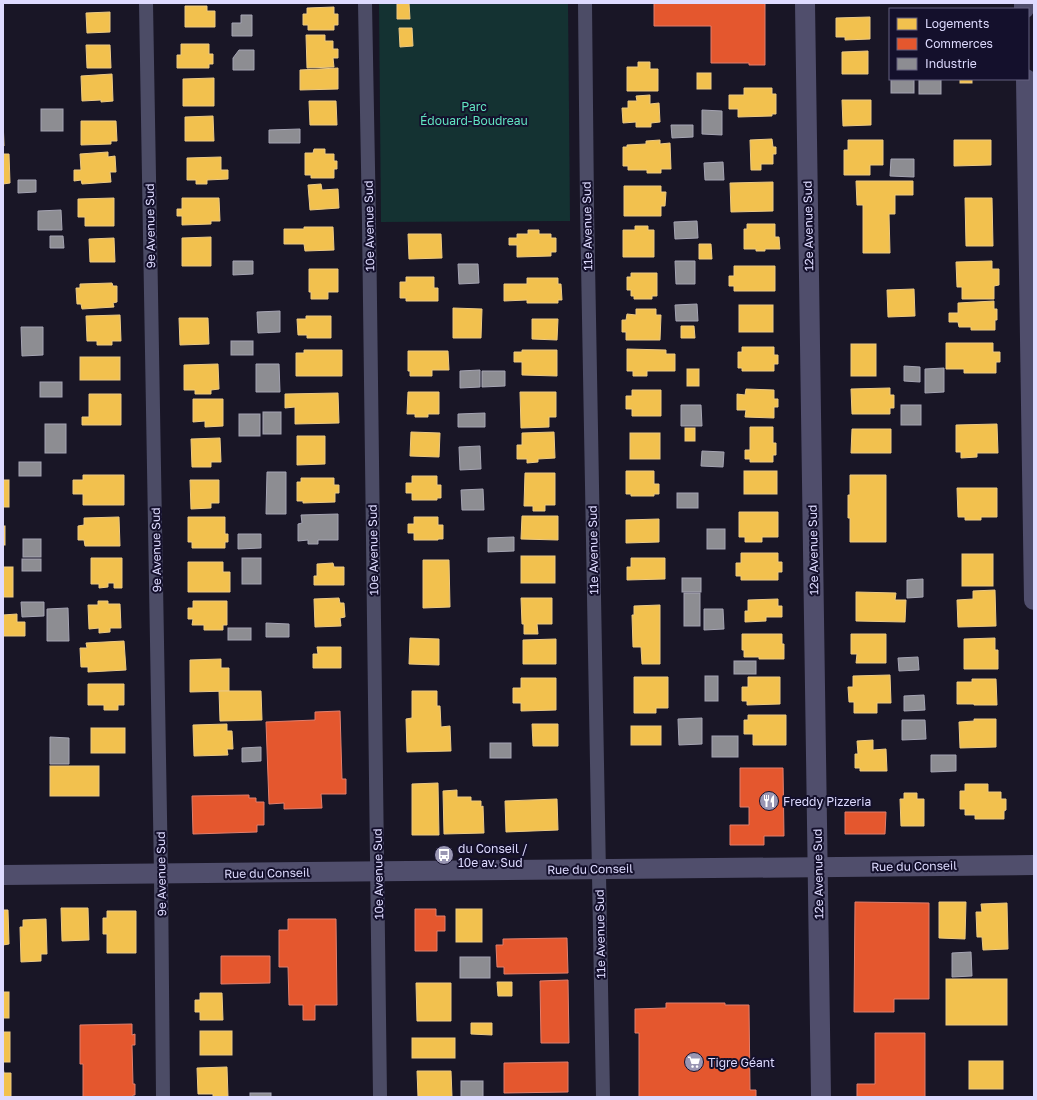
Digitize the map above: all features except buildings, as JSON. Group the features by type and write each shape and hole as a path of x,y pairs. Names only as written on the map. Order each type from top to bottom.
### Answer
{"main road":[{"name":"12e Avenue Sud","path":"805,3 822,1097"},
{"path":"1026,80 1034,600"},
{"name":"Rue du Conseil","path":"3,875 1034,865"}],"street":[{"name":"9e Avenue Sud","path":"146,3 161,874 163,1097"},
{"name":"10e Avenue Sud","path":"364,3 369,246 380,1097"},
{"name":"11e Avenue Sud","path":"585,3 587,215 602,1097"}],"green space":[{"name":"Parc Édouard-Boudreau","path":"379,3 568,3 570,221 381,222"}],"place":[{"name":"Freddy Pizzeria","path":"769,801"},
{"name":"du Conseil / 10e av. Sud","path":"444,855"},
{"name":"Tigre Géant","path":"694,1062"}]}
